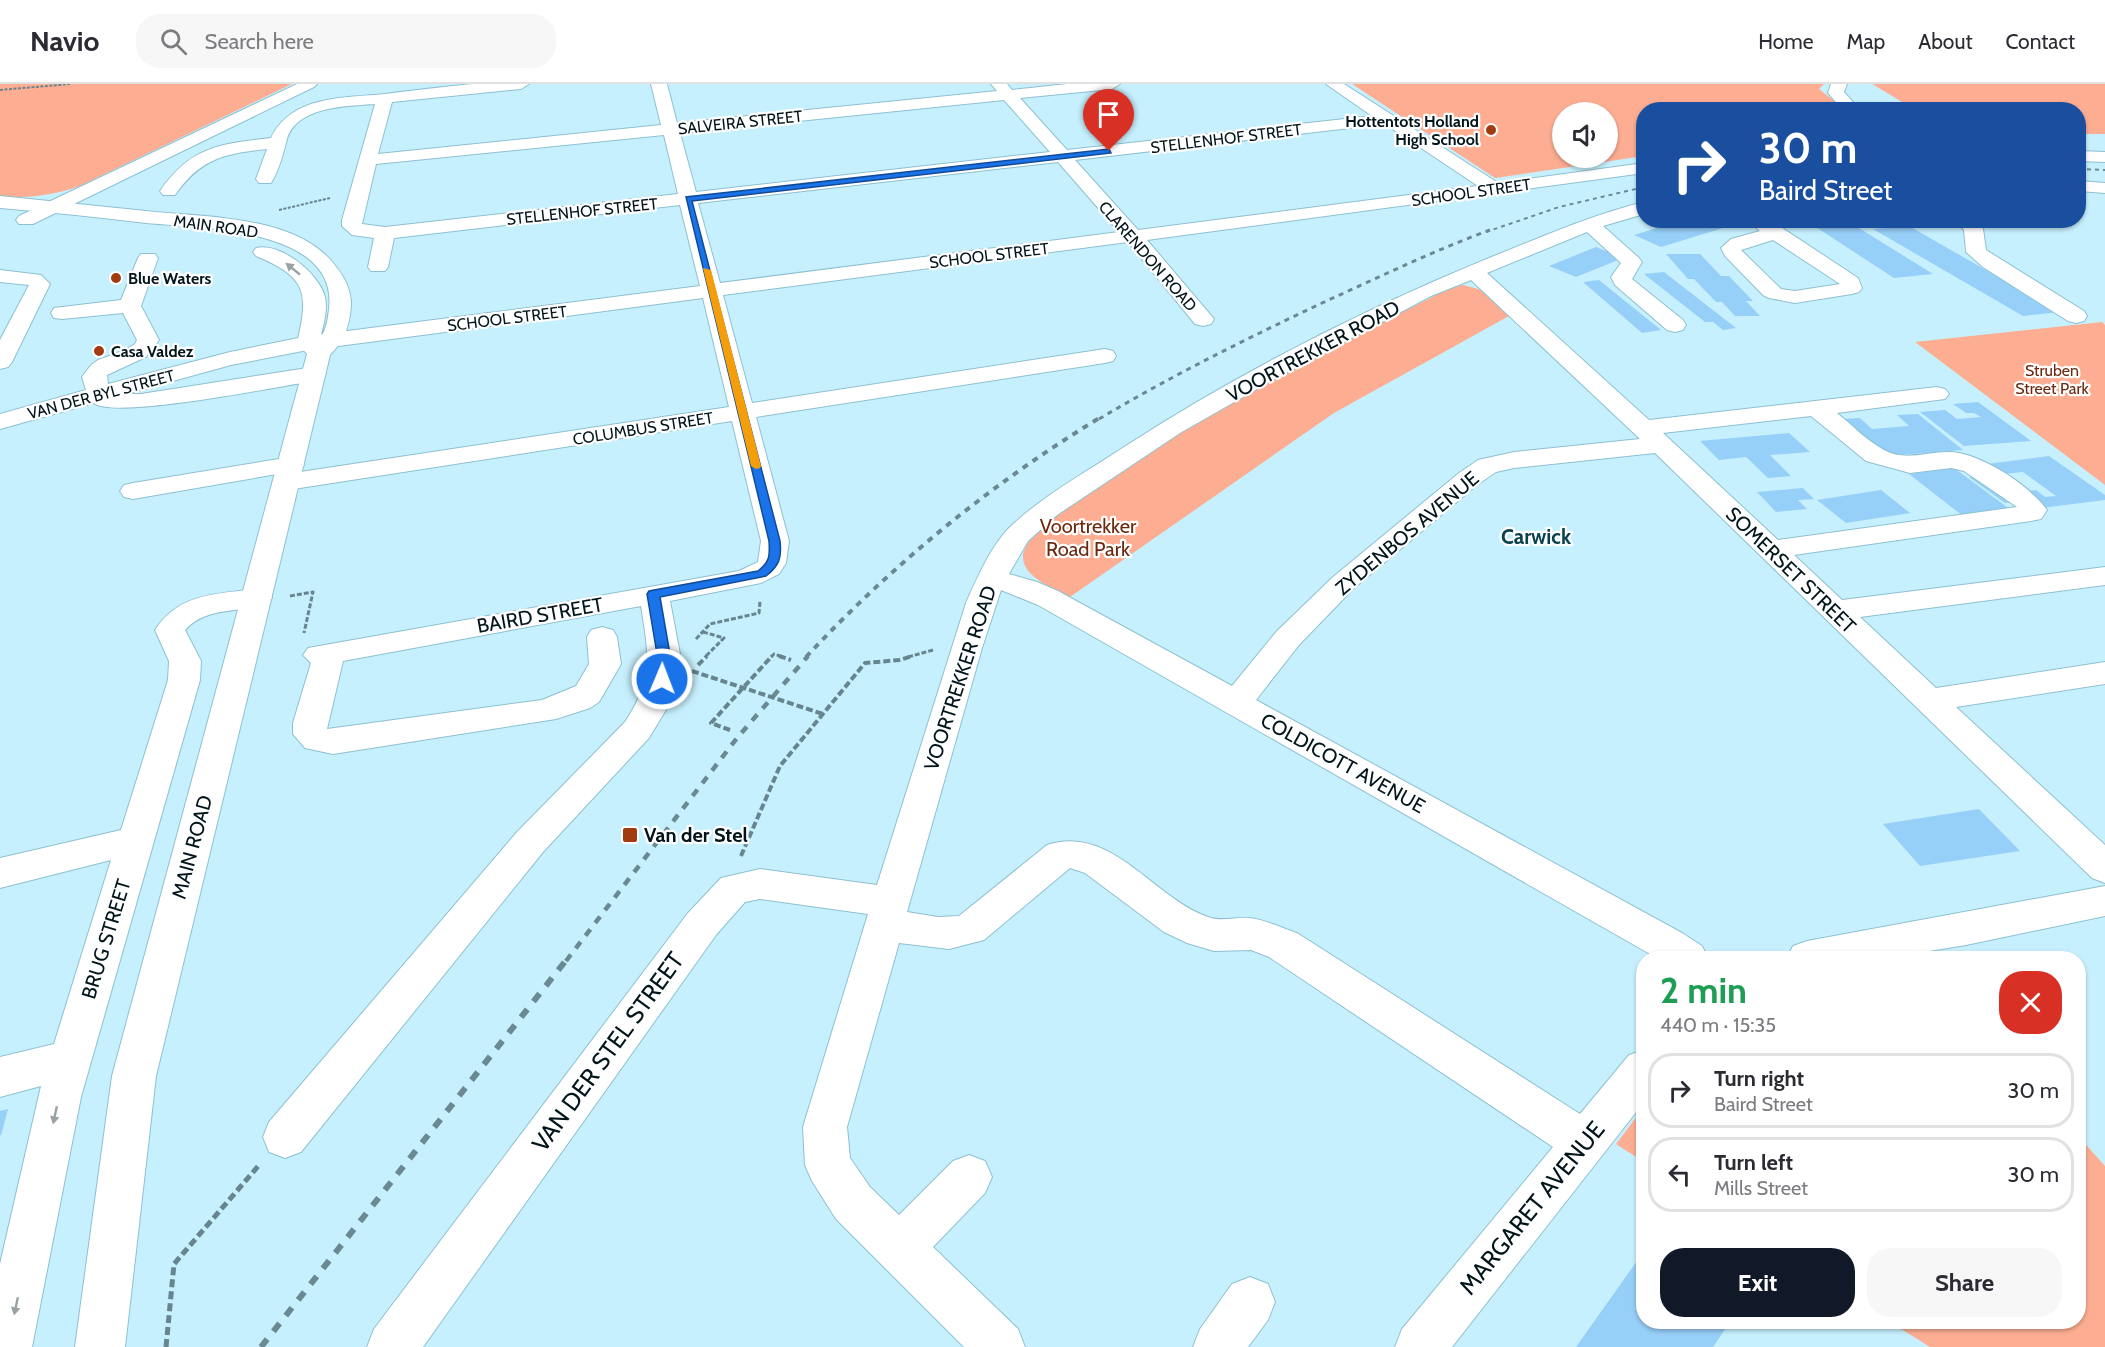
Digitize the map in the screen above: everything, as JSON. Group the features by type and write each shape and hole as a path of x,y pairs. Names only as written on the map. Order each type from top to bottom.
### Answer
{"main road":[{"path":"26,220 309,84"},
{"path":"265,179 279,142 290,122 314,109 335,103 521,84"},
{"path":"659,84 775,541 776,557 762,574"},
{"name":"SALVEIRA STREET","path":"368,160 670,129 1003,89 1112,84"},
{"path":"1334,84 1495,189"},
{"path":"1839,84 1836,93 1844,102"},
{"name":"CLARENDON ROAD","path":"1003,89 1133,236 1203,320"},
{"path":"378,267 385,233 359,231 352,226 352,220 384,101 395,96"},
{"name":"STELLENHOF STREET","path":"385,233 1388,119"},
{"path":"169,192 179,174 199,159 223,150 279,142"},
{"path":"2086,156 2105,157"},
{"name":"SCHOOL STREET","path":"319,352 712,292 1636,169"},
{"path":"2086,187 2105,188"},
{"name":"MAIN ROAD","path":"0,202 227,225 254,230 294,242 321,261 336,281 341,298 319,352 289,474 271,598 134,1076 100,1347"},
{"name":"VOORTREKKER ROAD","path":"1000,1347 853,1203 828,1165 825,1127 966,648 992,578 1017,536 1047,509 1171,428 1270,372 1424,292 1475,273 1531,246 1588,224 1636,210"},
{"name":"MAIN ROAD","path":"0,217 200,238 226,242 269,254 299,272 314,295 313,319 319,352"},
{"path":"1588,224 1632,262 1621,277 1622,281 1675,325"},
{"path":"1768,228 1776,233 1851,282 1852,288 1795,297 1770,291 1732,252 1731,248 1738,243 1776,233"},
{"path":"1971,228 1976,252 2076,316"},
{"path":"148,258 130,306 148,340 147,345 141,351 109,363 97,371 94,376 99,395 106,401 116,403 141,401 319,352"},
{"name":"SOMERSET STREET","path":"1475,273 1651,436 2105,868"},
{"path":"0,276 34,279 40,284 7,334 0,362"},
{"path":"62,313 130,306"},
{"name":"VAN DER BYL STREET","path":"0,422 254,353 319,352"},
{"name":"COLUMBUS STREET","path":"133,491 289,474 743,413 1105,356"},
{"name":"ZYDENBOS AVENUE","path":"1236,703 1288,638 1343,583 1468,479 1487,466 1816,408 1937,394"},
{"path":"1770,550 2031,513 2033,510 2026,501 1973,465 1951,460 1910,465 1875,456 1816,408"},
{"name":"BAIRD STREET","path":"317,648 654,594 762,574"},
{"path":"1834,611 2105,576"},
{"name":"COLDICOTT AVENUE","path":"992,578 1027,588 1048,598 1677,951"},
{"path":"285,1137 530,842 637,730 654,704 662,679 664,654 654,594"},
{"name":"BRUG STREET","path":"7,1347 59,1097 184,680 185,661 170,630 174,622 200,608 271,598"},
{"path":"317,648 310,734 316,740 333,742 544,711 579,700 588,694 605,664 602,637"},
{"path":"1929,700 2105,674"},
{"path":"0,873 136,840"},
{"path":"734,889 760,884 888,913 941,934 958,933 970,929 1060,855 1070,853 1084,856 1178,921 1201,932 1215,935 1251,934 1283,945 1586,1142"},
{"name":"VAN DER STEL STREET","path":"392,1347 702,924 734,889"},
{"path":"1836,951 2105,901"},
{"path":"0,1077 70,1059"},
{"name":"MARGARET AVENUE","path":"1420,1347 1636,1080"},
{"path":"899,1248 969,1177"},
{"path":"1218,1347 1250,1302"}],"path":[{"path":"0,90 70,84"},
{"path":"227,225 360,190"},
{"path":"698,664 724,638 703,632 710,624 759,613 762,574"},
{"path":"271,598 313,592 317,648"},
{"path":"734,889 735,873 746,843 780,766 865,663 899,660 936,649"},
{"path":"730,730 711,723 774,654 791,660"},
{"path":"692,671 823,714"},
{"path":"166,1347 174,1264 243,1182 285,1137"}],"green space":[{"path":"0,84 292,84 80,186 51,194 21,197 0,196"},
{"path":"1352,84 1824,84 1819,89 1835,102 1636,102 1636,157 1618,160 1618,102 1552,102 1552,168 1563,168 1495,178"},
{"path":"1872,84 2105,84 2105,134 2086,134 2086,102 1902,102"},
{"name":"Voortrekker Road Park","path":"1463,285 1482,290 1509,316 1334,413 1070,597 1041,582 1025,565 1023,558 1038,532 1080,496 1141,456 1289,371 1452,287"},
{"name":"Struben Street Park","path":"2102,322 2105,325 2105,485 1915,342"},
{"path":"1636,1118 1636,1157 1616,1144"},
{"path":"2086,1145 2105,1166 2105,1347 1930,1347 1901,1329 2086,1329"}],"building":[{"path":"1657,228 1723,228 1661,247 1634,235"},
{"path":"1817,228 1859,228 1933,274 1894,278"},
{"path":"1912,228 2059,312 2023,316 1873,229"},
{"path":"1596,247 1623,258 1576,277 1549,266"},
{"path":"1666,254 1700,254 1721,276 1729,276 1753,301 1746,301 1760,316 1735,316 1722,302 1716,302 1694,279 1688,279"},
{"path":"1664,272 1736,328 1723,330 1713,322 1705,322 1644,274"},
{"path":"1599,280 1661,330 1642,333 1583,282"},
{"path":"1978,402 2031,441 1964,446 1920,412 1945,410 1957,419 1981,417 1974,413 1966,413 1953,404"},
{"path":"1918,414 1963,450 1886,456 1843,419 1860,418 1872,429 1909,426 1897,415"},
{"path":"1789,433 1810,452 1770,455 1791,476 1768,478 1746,457 1719,460 1700,441"},
{"path":"2049,456 2105,495 2105,500 2041,508 2020,492 2036,490 2045,497 2056,496 2023,472 2002,474 1987,464"},
{"path":"1954,468 2015,513 1968,520 1909,474"},
{"path":"1983,473 2022,501 2005,503 1969,477"},
{"path":"1803,488 1814,499 1798,500 1807,509 1776,512 1757,492"},
{"path":"1881,490 1910,513 1846,523 1817,500"},
{"path":"1979,809 2020,851 1920,866 1883,824"},
{"path":"8,1109 1,1135 0,1135 0,1111"},
{"path":"1636,1262 1636,1329 1725,1329 1713,1347 1576,1347"}],"railway":[{"path":"2086,169 2105,170"},
{"path":"1486,232 1559,207 1636,189"},
{"path":"1099,419 1237,344 1405,265 1490,230"},
{"path":"806,657 873,590 945,527 1021,469 1101,417"},
{"path":"566,961 737,738 808,656"},
{"path":"261,1347 567,959"}],"slow traffic":[{"path":"706,270 756,466"}],"place":[{"name":"Hottentots Holland High School","path":"1491,130"},
{"name":"Blue Waters","path":"116,278"},
{"name":"Casa Valdez","path":"99,351"},
{"name":"Van der Stel","path":"630,835"}],"district":[{"name":"Carwick","path":"1536,537"}],"route":[{"path":"662,679 664,654 654,594 762,574 776,557 775,541 688,199 1109,151"}]}
